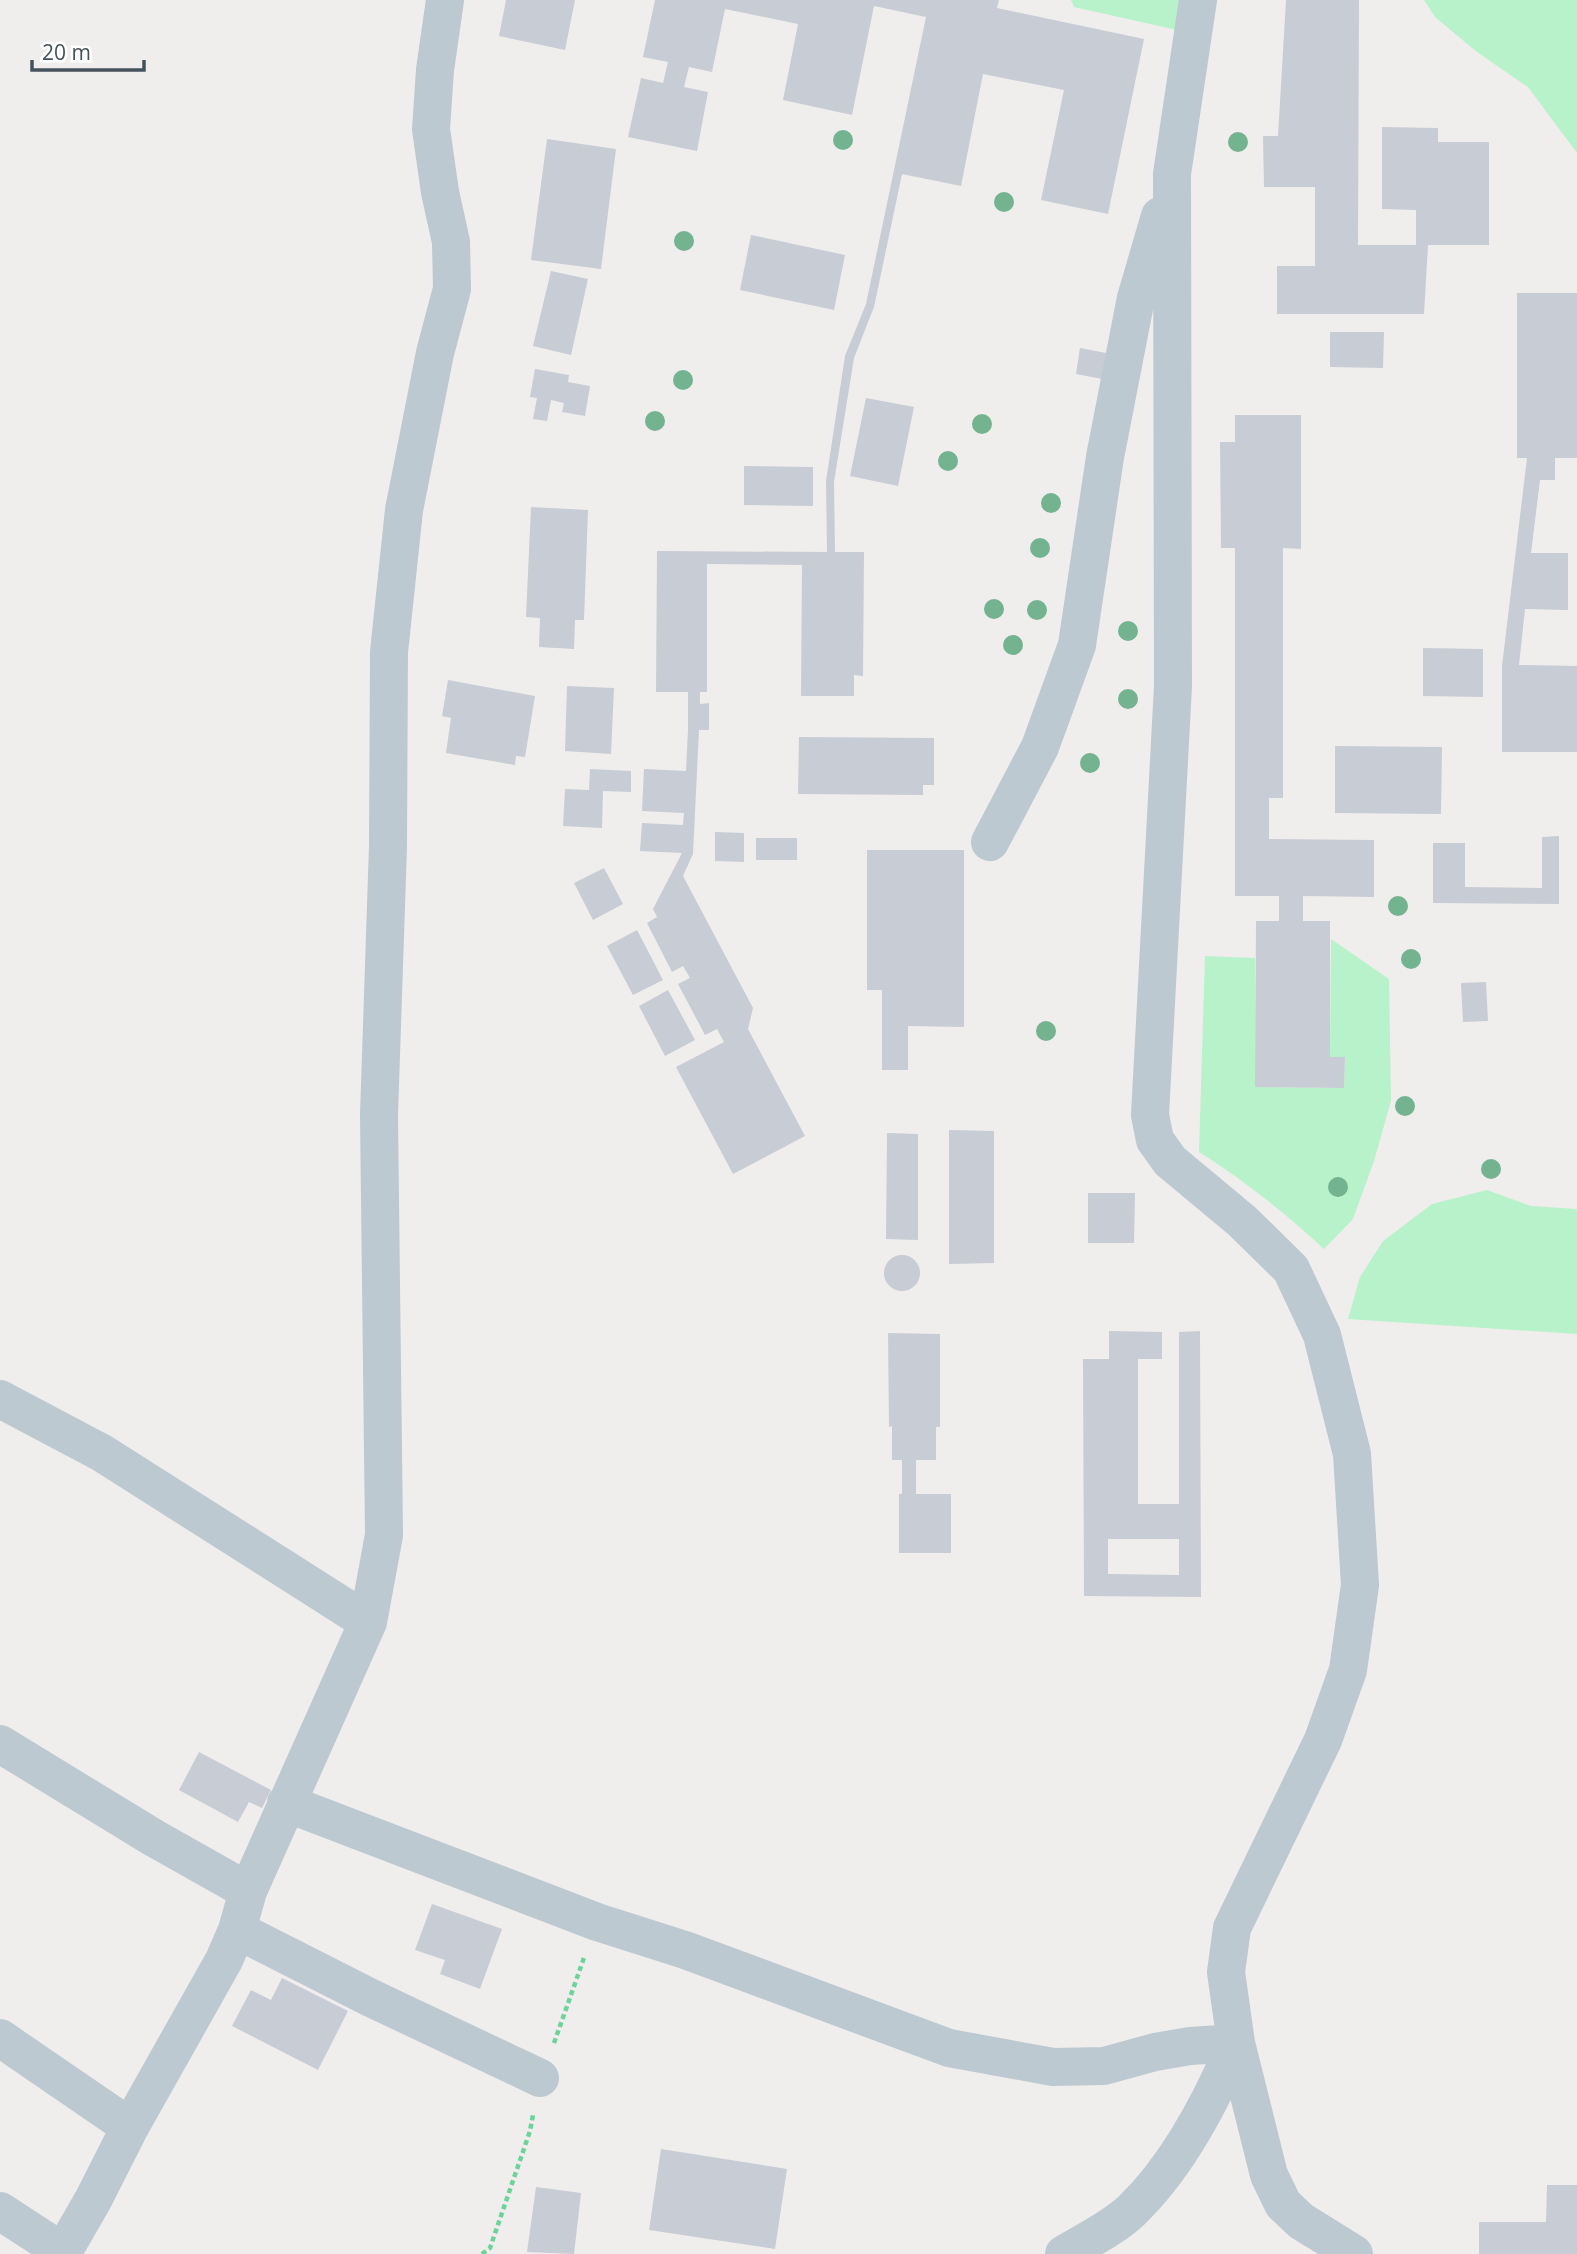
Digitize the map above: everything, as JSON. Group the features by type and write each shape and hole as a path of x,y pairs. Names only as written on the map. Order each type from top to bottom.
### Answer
{"street":[{"path":"0,2211 63,2252 224,1960 237,1930 248,1891 368,1622 384,1535 379,1115 388,846 388,652 404,510 435,353 452,289 451,242 440,192 431,129 435,70 445,0"},
{"path":"990,842 1040,747 1077,645 1105,457 1136,298 1172,174 1198,0"},
{"path":"1172,174 1173,686 1150,1115 1155,1140 1170,1161 1242,1221 1291,1269 1322,1335 1352,1454 1360,1585 1348,1670 1327,1728 1232,1928 1226,1972 1236,2043 1269,2175 1283,2204 1301,2221 1354,2254"},
{"path":"0,1399 102,1453 368,1622"},
{"path":"0,1744 153,1838 248,1891"},
{"path":"286,1803 597,1922 685,1950 949,2048 1053,2067 1104,2066 1178,2048 1236,2043"},
{"path":"237,1930 371,1998 540,2078"},
{"path":"0,2038 130,2127"},
{"path":"1064,2254 1130,2212 1151,2189 1170,2165 1199,2116 1236,2043"}],"green space":[{"path":"1071,0 1182,0 1177,30 1074,7"},
{"path":"1424,0 1577,0 1577,153 1528,87 1477,52 1435,17"},
{"path":"1331,939 1389,979 1391,1101 1374,1161 1353,1219 1324,1249 1264,1198 1199,1152 1205,956 1255,958 1256,1087 1344,1088 1345,1058 1330,1057"},
{"path":"1487,1190 1531,1206 1577,1209 1577,1334 1348,1319 1360,1277 1383,1241 1432,1204"}],"building":[{"path":"506,0 575,0 565,50 499,36"},
{"path":"655,0 999,0 997,8 1144,39 1108,214 1041,200 1064,90 983,74 961,186 902,174 874,307 854,358 834,482 835,552 864,552 863,676 854,675 854,696 801,696 802,565 707,564 707,692 700,692 700,704 709,703 709,730 699,730 693,854 683,876 753,1008 748,1029 805,1136 733,1174 676,1067 724,1042 717,1029 705,1035 678,984 690,978 683,966 672,972 647,923 657,917 653,909 682,853 640,851 642,823 683,825 684,813 642,811 644,769 686,771 688,730 688,692 656,692 657,551 827,552 826,481 845,356 866,304 926,17 874,6 852,115 783,100 798,24 725,9 712,72 689,67 684,87 708,92 697,151 628,137 641,78 663,83 668,62 643,57"},
{"path":"1286,0 1359,0 1358,245 1416,245 1416,210 1382,209 1382,127 1438,128 1438,142 1489,142 1489,245 1428,245 1424,314 1277,314 1277,266 1315,266 1315,187 1264,187 1263,136 1278,136"},
{"path":"547,139 616,149 601,269 531,260"},
{"path":"751,235 845,255 834,310 740,290"},
{"path":"551,271 588,279 571,355 533,346"},
{"path":"1517,293 1577,293 1577,458 1555,458 1555,480 1540,480 1531,553 1568,553 1568,610 1525,609 1519,665 1577,666 1577,752 1502,752 1502,666 1527,458 1517,458"},
{"path":"1330,332 1384,332 1383,368 1330,367"},
{"path":"1080,348 1106,353 1102,379 1076,374"},
{"path":"535,369 569,375 568,382 590,386 585,416 562,412 564,403 551,400 547,421 533,419 537,398 530,397"},
{"path":"866,398 914,407 898,486 850,476"},
{"path":"1235,415 1301,415 1301,549 1283,548 1283,798 1269,798 1269,839 1374,840 1374,897 1303,896 1303,921 1330,921 1330,1057 1345,1057 1344,1088 1255,1087 1256,921 1279,921 1279,896 1235,896 1235,548 1221,548 1220,442 1235,442"},
{"path":"744,466 813,467 813,506 744,505"},
{"path":"531,507 588,510 584,620 575,620 574,649 539,647 540,618 526,617"},
{"path":"1423,648 1483,649 1483,697 1423,696"},
{"path":"448,680 535,696 525,757 516,756 515,765 446,753 451,718 442,716"},
{"path":"567,686 614,688 611,754 565,751"},
{"path":"799,737 934,738 934,785 923,785 923,795 798,794"},
{"path":"1335,746 1442,747 1441,814 1335,813"},
{"path":"590,769 631,771 631,792 603,791 602,828 563,826 565,789 589,790"},
{"path":"715,832 744,833 744,862 715,861"},
{"path":"1559,836 1559,904 1433,903 1433,843 1465,843 1465,887 1542,888 1542,837"},
{"path":"756,838 797,838 797,860 756,860"},
{"path":"867,850 964,850 964,1027 908,1026 908,1070 882,1070 882,990 867,990"},
{"path":"604,868 623,904 593,920 574,883"},
{"path":"637,930 663,980 633,995 607,946"},
{"path":"1486,982 1488,1021 1463,1022 1461,983"},
{"path":"668,990 695,1040 665,1056 639,1006"},
{"path":"949,1130 994,1131 994,1263 949,1264"},
{"path":"887,1133 918,1134 918,1240 886,1239"},
{"path":"1088,1193 1135,1193 1134,1243 1088,1243"},
{"path":"902,1255 914,1261 920,1273 914,1285 902,1291 890,1285 884,1273 890,1261"},
{"path":"1109,1331 1162,1332 1162,1359 1138,1359 1138,1504 1179,1504 1179,1332 1200,1331 1201,1597 1084,1596 1083,1359 1109,1359","holes":["1108,1539 1179,1539 1179,1575 1108,1574"]},
{"path":"888,1333 940,1334 940,1427 936,1427 936,1460 916,1460 916,1494 951,1494 951,1553 899,1553 902,1460 892,1460"},
{"path":"199,1752 271,1790 262,1808 249,1802 238,1822 179,1790"},
{"path":"432,1904 502,1929 480,1989 440,1974 445,1960 415,1950"},
{"path":"282,1978 348,2011 318,2070 232,2026 251,1990 271,2000"},
{"path":"661,2149 787,2169 775,2249 649,2230"},
{"path":"1547,2185 1577,2185 1577,2254 1479,2254 1479,2222 1546,2222"},
{"path":"536,2187 581,2193 574,2254 527,2252"}]}
